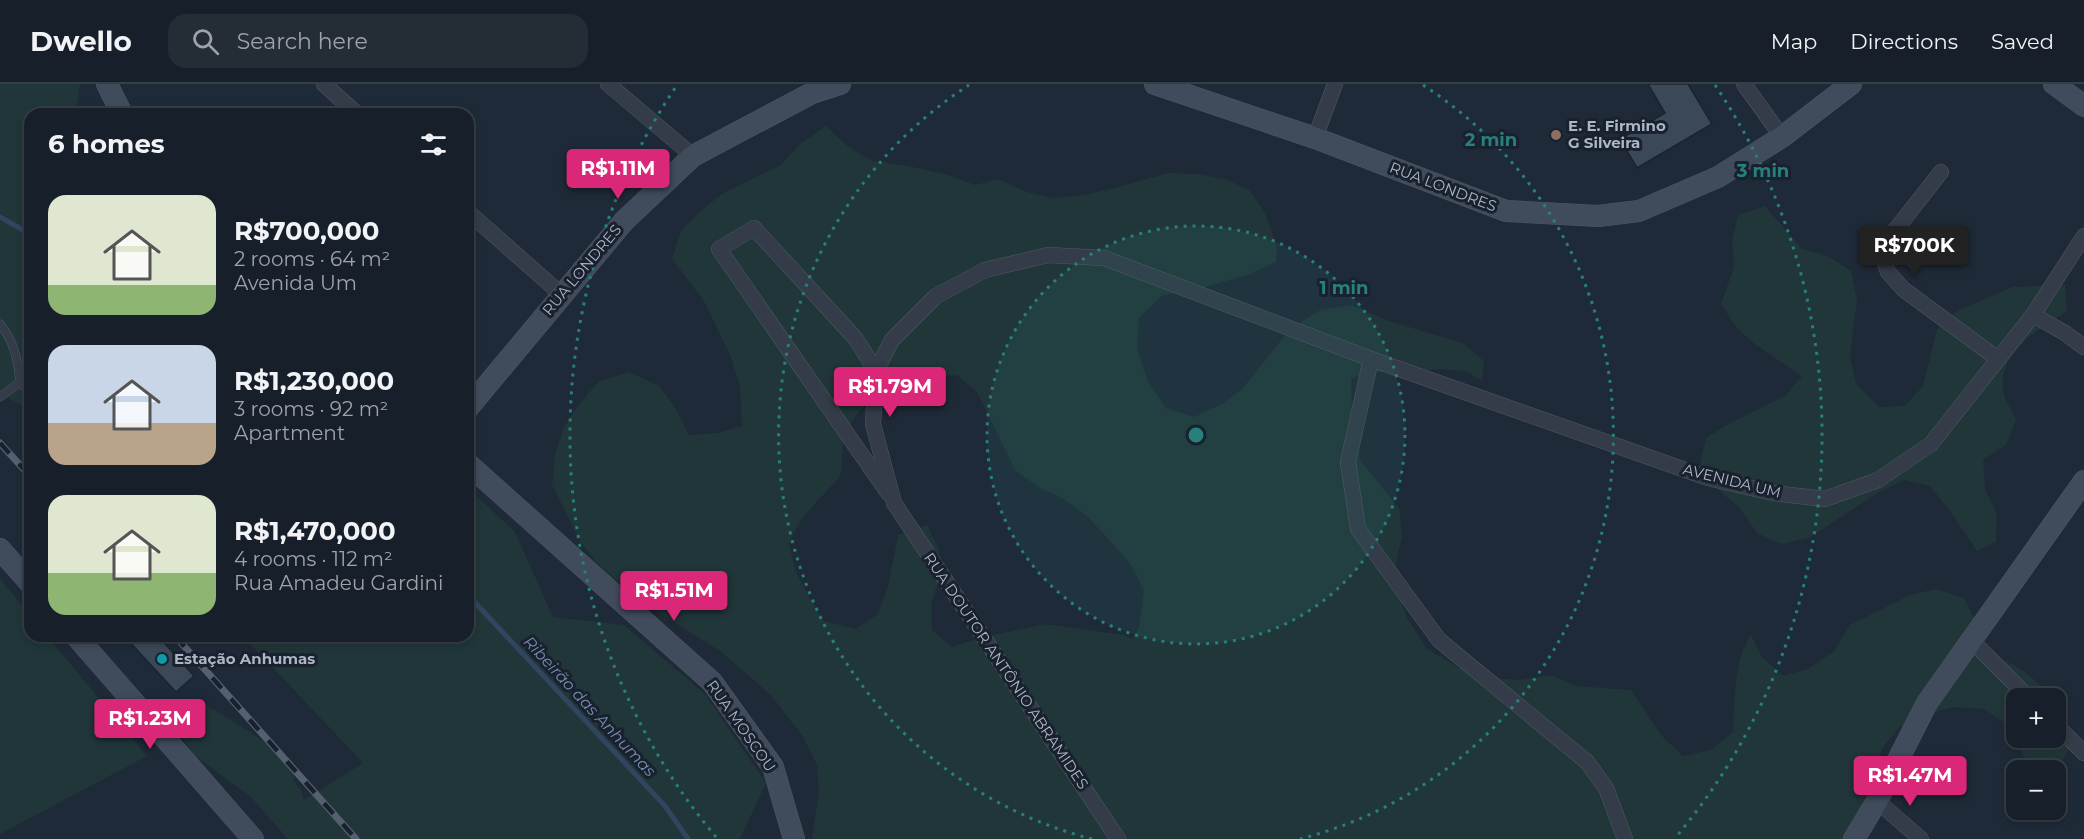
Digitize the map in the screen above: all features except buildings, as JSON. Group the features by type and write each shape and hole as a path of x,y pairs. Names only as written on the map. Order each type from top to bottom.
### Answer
{"street":[{"path":"107,84 119,108"},
{"path":"324,84 350,108"},
{"path":"608,84 693,156"},
{"name":"RUA LONDRES","path":"474,401 624,221 693,156 812,93 840,84"},
{"name":"RUA LONDRES","path":"1155,84 1315,138 1506,210 1598,216 1639,211 1718,177 1782,137 1851,84"},
{"path":"1315,138 1335,84"},
{"path":"1744,84 1782,137"},
{"path":"2054,84 2084,106"},
{"path":"1941,172 1893,233 1883,258 1888,272 1903,288 1998,359"},
{"path":"474,217 561,294"},
{"name":"RUA DOUTOR ANTÔNIO ABRAMIDES","path":"876,371 856,339 754,228 719,249 894,503 1118,839"},
{"name":"AVENIDA UM","path":"1284,327 1708,478 1773,493 1825,499 1878,480 1931,444 2033,315 2084,236"},
{"name":"RUA DOUTOR ANTÔNIO ABRAMIDES","path":"894,503 873,424 876,371 892,340 936,296 986,270 1048,255 1104,258 1284,327"},
{"path":"2033,315 2084,347"},
{"path":"1371,359 1348,462 1358,529 1439,640 1587,762 1606,788 1625,839"},
{"name":"RUA MOSCOU","path":"474,469 712,682 773,766 794,839"},
{"path":"1854,839 1877,801 1927,703 2084,481"},
{"path":"0,549 24,576"},
{"path":"1972,641 2019,688"},
{"path":"81,642 253,839"},
{"path":"2066,735 2084,753"},
{"path":"1877,801 1921,839"}],"lane":[{"path":"0,324 8,334 17,358 20,382 24,386"},
{"path":"0,397 20,382"}],"green space":[{"path":"0,84 80,84 77,108 24,108 24,407 0,393"},
{"path":"826,126 846,145 872,161 948,175 975,185 998,179 1027,192 1053,198 1111,189 1168,173 1196,174 1225,179 1249,190 1265,213 1277,246 1276,262 1250,274 1195,290 1163,295 1139,318 1137,348 1148,382 1166,408 1194,417 1222,404 1243,388 1289,330 1320,310 1352,305 1389,321 1463,343 1484,361 1482,381 1466,371 1439,369 1378,372 1351,378 1352,427 1361,461 1399,508 1402,537 1396,563 1397,589 1406,616 1426,648 1458,667 1491,678 1519,680 1551,675 1576,686 1631,690 1662,736 1683,756 1711,750 1733,732 1738,669 1751,635 1762,657 1783,676 1808,669 1834,651 1850,625 1910,595 1936,589 1964,598 1978,626 1984,652 2022,670 2041,688 2006,688 2006,724 1984,709 1954,707 1928,714 1900,727 1882,748 1865,839 812,839 819,792 817,765 803,737 771,695 720,651 637,599 596,562 580,541 552,485 555,455 564,427 599,381 629,372 659,386 675,407 689,435 717,433 742,426 740,387 731,357 704,301 672,259 681,231 700,211 725,192 781,165 800,144","holes":["957,375 977,392 1015,470 1040,488 1064,499 1089,518 1130,563 1144,591 1139,628 1132,639 1124,635 1045,624 979,638 952,647 932,630 931,604 940,576 939,550 927,525 898,535 888,586 878,614 855,629 824,621 795,570 789,543 808,511 839,477 842,470 843,446 850,427 859,412 872,400 902,385"]},
{"path":"1765,206 1802,249 1828,256 1851,271 1857,299 1850,356 1856,384 1879,407 1905,406 1923,386 1937,329 1959,310 2013,287 2065,285 2067,311 2043,326 2021,344 2006,367 2003,380 2004,395 2016,420 2006,445 1983,460 1985,489 1997,514 1996,542 1977,551 1930,486 1904,480 1879,492 1809,538 1781,544 1757,533 1741,509 1721,492 1700,465 1706,438 1730,423 1785,396 1802,376 1756,345 1736,327 1721,304 1734,267 1732,241 1738,215"},
{"path":"474,494 515,532 553,617 624,625 705,694 766,783 740,839 288,839 250,796 194,755 179,733 201,702 293,762 294,781 301,790 304,800 363,763 249,642 474,642"},
{"path":"0,579 24,608 24,642 52,642 147,756 0,834"},
{"path":"2066,725 2074,740 2062,760 2025,758 2020,748 2066,748"}],"waterway":[{"name":"Ribeirão das Anhumas","path":"0,217 24,231"},
{"name":"Ribeirão das Anhumas","path":"474,601 665,806 688,839"}],"railway":[{"path":"0,443 24,469"},
{"path":"180,642 356,839"}],"place":[{"name":"E. E. Firmino G Silveira","path":"1556,135"},
{"name":"Estação Anhumas","path":"162,659"}]}
